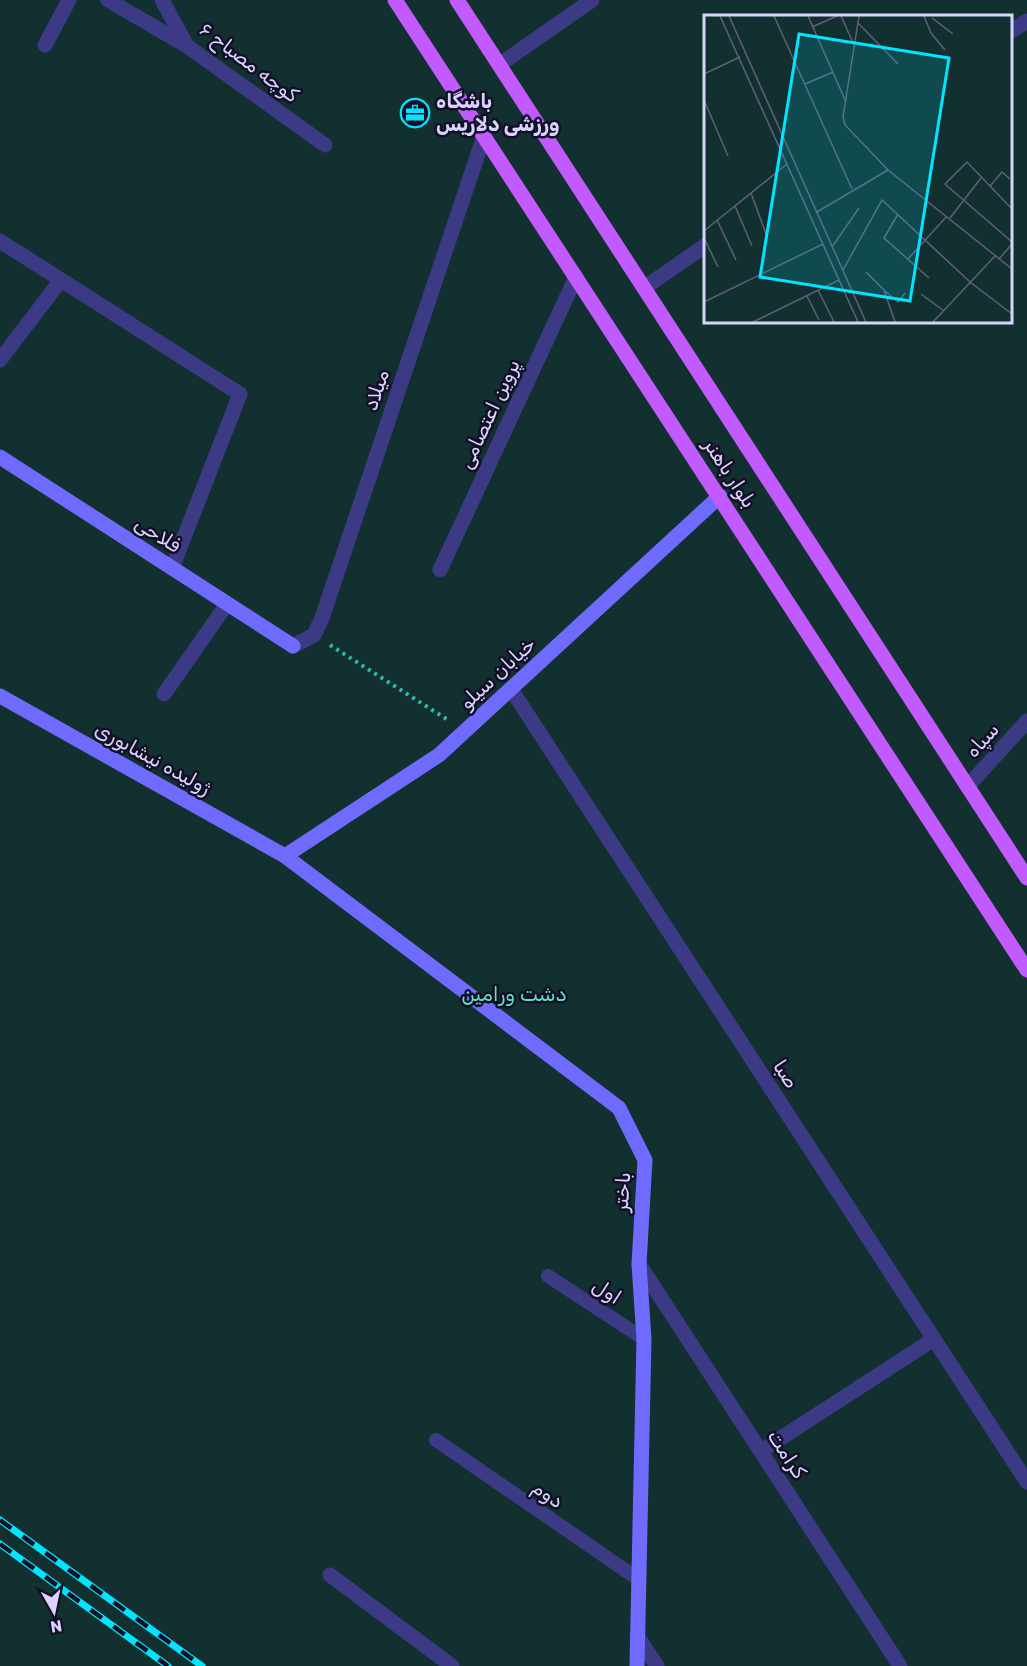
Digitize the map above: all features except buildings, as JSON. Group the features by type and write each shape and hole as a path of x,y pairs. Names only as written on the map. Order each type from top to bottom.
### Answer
{"main road":[{"name":"بلوار باهنر","path":"395,0 1027,970"},
{"name":"بلوار باهنر","path":"457,0 1027,878"},
{"name":"فلاحی","path":"0,457 293,646"},
{"name":"خیابان سیلو","path":"285,856 439,755 720,496"},
{"name":"ژولیده نیشابوری","path":"0,696 285,856"},
{"name":"باختر","path":"285,856 619,1108 645,1160 639,1264 644,1339 637,1666"}],"street":[{"path":"45,45 69,0"},
{"path":"108,0 187,46"},
{"name":"کوچه مصباح ۶","path":"162,0 187,46 325,145"},
{"path":"499,66 592,0"},
{"path":"1012,31 1027,21"},
{"name":"میلاد","path":"314,635 484,136"},
{"path":"0,241 240,394 172,568"},
{"path":"644,288 704,246"},
{"name":"پروین اعتصامی","path":"440,570 576,277"},
{"path":"0,360 61,280"},
{"path":"164,694 228,604"},
{"path":"293,646 314,635"},
{"name":"صبا","path":"511,689 1027,1482"},
{"name":"سپاه","path":"968,787 1027,721"},
{"name":"کرامت","path":"639,1264 900,1666"},
{"path":"760,1451 934,1339"},
{"path":"330,1575 452,1666"},
{"path":"637,1636 657,1666"}],"lane":[{"name":"اول","path":"548,1276 644,1339"},
{"name":"دوم","path":"436,1440 638,1579"}],"path":[{"path":"314,635 465,731"}],"green space":[{"name":"دشت ورامین","path":"0,0 1027,0 1027,1666 0,1666"}],"railway":[{"path":"0,1520 202,1666"},
{"path":"0,1544 168,1666"}],"place":[{"name":"باشگاه ورزشی دلاریس","path":"415,113"}]}
